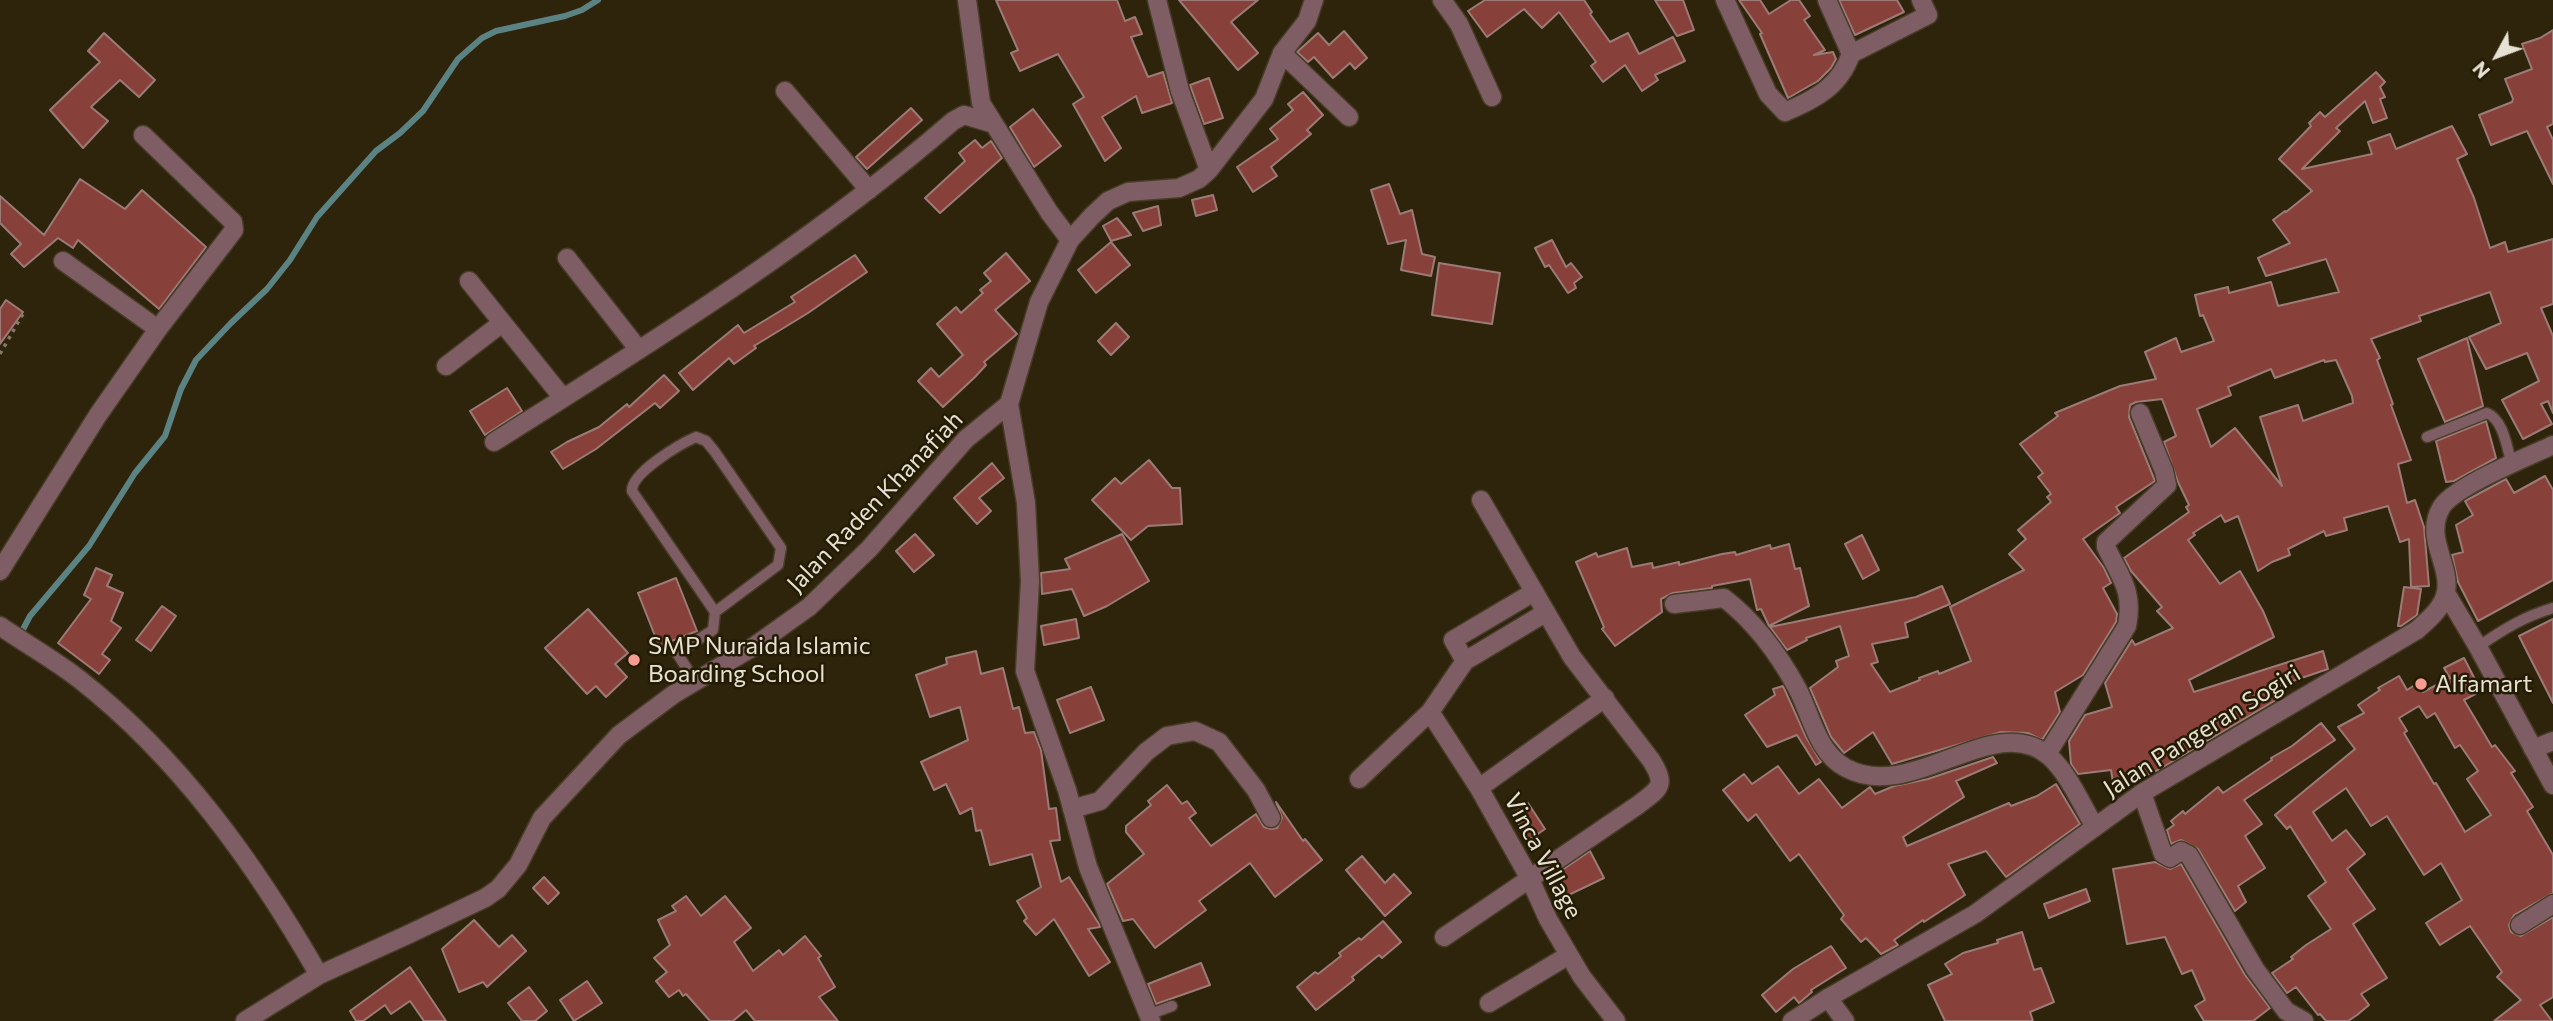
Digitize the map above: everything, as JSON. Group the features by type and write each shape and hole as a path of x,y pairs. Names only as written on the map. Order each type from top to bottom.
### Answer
{"street":[{"path":"967,0 981,103 1049,212 1070,240"},
{"path":"1157,0 1180,91 1209,170"},
{"path":"1150,1018 1087,867 1072,809 1025,671 1030,568 1026,503 1009,404 1039,302 1070,240 1108,201 1128,192 1179,188 1199,179 1209,170 1264,99 1282,52 1307,21 1314,0"},
{"path":"1442,0 1459,24 1492,97"},
{"path":"1725,0 1768,94 1785,112 1806,104 1836,80 1844,73 1852,54 1928,15 1921,0"},
{"path":"1826,0 1852,54"},
{"path":"1282,52 1349,117"},
{"path":"785,91 869,190"},
{"path":"494,442 759,272 822,227 964,115 992,122"},
{"path":"0,571 98,415 158,329 234,230 233,222 143,135"},
{"path":"567,258 639,350"},
{"path":"63,261 158,329"},
{"path":"469,281 563,398"},
{"path":"446,366 502,324"},
{"name":"Jalan Raden Khanafiah","path":"245,1021 318,975 463,909 498,889 518,866 542,818 619,735 674,694 761,642 809,607 869,549 966,439 1009,404"},
{"path":"2047,754 2127,626 2129,593 2106,542 2166,485 2164,471 2140,413"},
{"path":"2553,445 2460,491 2441,507 2434,533 2446,593 2553,785"},
{"path":"1444,937 1638,805 1659,789 1661,781 1660,774 1572,657 1481,500"},
{"path":"1465,661 1453,640 1534,592"},
{"name":"Jalan Pangeran Sogiri","path":"1792,1021 1975,914 2142,793 2417,630 2436,612 2446,593"},
{"path":"1674,604 1724,598 1747,616 1784,665 1828,751 1843,766 1856,773 1877,778 1899,776 1988,746 2014,744 2036,748 2058,765 2095,827"},
{"path":"1359,779 1430,712 1465,661 1545,613"},
{"path":"0,626 78,678 113,708 173,769 238,847 318,975"},
{"path":"1479,788 1605,698"},
{"name":"Vinca Village","path":"1430,712 1479,788 1581,977 1616,1021"},
{"path":"1072,809 1100,801 1146,752 1167,736 1195,731 1219,742 1256,790 1271,818"},
{"path":"2533,749 2553,741"},
{"path":"2142,793 2163,854 2170,858 2181,851 2189,855 2255,969 2286,1011 2304,1021"},
{"path":"2520,925 2553,904"},
{"path":"1489,1003 1569,955"},
{"path":"1828,998 1845,1021"}],"lane":[{"path":"2427,437 2487,412 2492,414 2499,425 2512,465"},
{"path":"696,683 677,653 713,630 715,612 632,491 631,485 638,476 683,443 696,437 706,441 715,452 781,548 778,565 715,612"},
{"path":"2478,647 2503,629 2553,608"},
{"path":"1150,1018 1172,1006"}],"path":[{"path":"0,354 24,312"}],"building":[{"path":"996,0 1117,0 1125,21 1135,17 1142,34 1131,37 1148,77 1163,72 1172,103 1142,113 1136,96 1102,117 1121,148 1105,161 1073,104 1084,97 1058,54 1020,71 1011,53 1018,50"},
{"path":"1179,0 1258,0 1231,22 1258,53 1238,70"},
{"path":"1485,0 1584,0 1592,12 1590,14 1610,42 1628,33 1639,54 1673,37 1685,61 1655,75 1658,80 1642,91 1625,65 1603,82 1591,66 1596,62 1559,12 1542,28 1524,9 1487,37 1468,11"},
{"path":"1655,0 1683,0 1694,30 1677,36"},
{"path":"1739,0 1760,0 1769,14 1791,0 1799,0 1810,16 1804,20 1825,50 1814,55 1833,52 1836,59 1831,68 1818,81 1788,98 1760,34 1762,33"},
{"path":"1839,0 1897,0 1904,12 1855,35"},
{"path":"2553,30 2553,124 2547,127 2553,140 2553,184 2527,131 2491,145 2479,115 2512,102 2505,79 2532,69 2522,44"},
{"path":"1344,31 1367,58 1355,69 1350,63 1333,78 1314,57 1308,62 1297,52 1318,33 1329,45"},
{"path":"104,33 155,80 139,97 120,80 91,107 108,121 83,148 50,110 100,62 88,51"},
{"path":"2376,72 2385,82 2380,87 2385,97 2380,99 2387,118 2373,123 2365,101 2336,128 2340,131 2302,169 2372,154 2368,142 2390,134 2396,149 2452,126 2467,154 2457,159 2474,198 2490,248 2505,242 2508,252 2553,239 2553,304 2541,308 2553,336 2553,413 2548,401 2541,404 2552,424 2523,439 2502,400 2539,381 2527,353 2486,369 2469,337 2501,323 2490,292 2419,316 2421,321 2371,339 2380,358 2377,360 2411,460 2398,464 2407,503 2415,500 2424,527 2429,586 2411,587 2409,539 2400,542 2388,506 2344,518 2347,530 2326,536 2324,531 2288,549 2290,555 2258,571 2238,516 2225,522 2221,515 2193,533 2195,535 2188,540 2220,584 2240,571 2263,611 2274,637 2189,680 2194,692 2323,651 2328,669 2275,687 2281,697 2158,770 2140,778 2113,783 2111,770 2078,774 2071,764 2069,741 2085,715 2112,707 2105,683 2132,640 2135,645 2173,628 2157,611 2162,607 2131,571 2124,558 2189,512 2186,507 2189,505 2164,442 2176,436 2162,399 2136,402 2130,405 2129,417 2155,481 2116,507 2120,513 2083,539 2104,568 2111,583 2103,588 2117,614 2116,622 2083,675 2055,692 2060,712 2042,740 2028,733 2001,732 1892,764 1873,732 1844,753 1831,737 1810,688 1838,667 1836,661 1849,656 1840,626 1806,638 1807,640 1787,650 1770,627 1916,597 1942,586 1950,604 1905,623 1908,637 1872,644 1878,662 1871,664 1890,692 1920,680 1919,678 1938,671 1939,674 1971,661 1950,607 2024,570 2009,554 2026,539 2018,530 2051,502 2047,497 2051,494 2038,477 2043,473 2020,444 2058,416 2055,413 2120,386 2156,379 2145,352 2176,338 2181,352 2214,341 2203,315 2200,316 2195,295 2228,287 2229,293 2271,282 2278,306 2339,292 2326,259 2266,276 2258,258 2290,243 2273,220 2312,191 2279,159 2311,126 2309,123 2320,112 2325,117","holes":["2324,360 2336,360 2353,403 2303,421 2298,405 2260,417 2282,486 2235,428 2211,447 2197,409 2231,395 2228,387 2271,369 2275,378"]},
{"path":"1209,78 1223,118 1204,124 1190,85"},
{"path":"1303,92 1323,115 1307,130 1311,134 1271,167 1277,176 1253,192 1237,167 1278,139 1270,129 1293,110 1288,104"},
{"path":"911,108 922,120 867,169 856,157"},
{"path":"1033,109 1061,146 1034,167 1010,127"},
{"path":"975,140 982,148 991,141 1002,158 940,213 925,198 965,161 959,153"},
{"path":"80,179 125,209 142,190 206,247 159,309 78,240 73,248 58,238 24,267 11,254 21,244 0,223 0,196 44,235"},
{"path":"1389,184 1400,214 1412,210 1422,254 1435,257 1431,276 1401,270 1406,240 1388,244 1371,190"},
{"path":"1213,195 1217,210 1196,216 1192,200"},
{"path":"1158,206 1161,225 1143,231 1133,213"},
{"path":"1117,218 1131,235 1111,241 1103,226"},
{"path":"1552,240 1566,267 1571,263 1582,277 1574,283 1576,288 1568,293 1549,265 1545,267 1535,248"},
{"path":"1111,242 1130,265 1096,293 1078,270"},
{"path":"1006,253 1030,281 995,310 1017,334 984,362 986,365 943,407 918,381 931,368 939,377 963,355 937,324 956,307 961,313 983,293 980,290 991,281 984,273"},
{"path":"855,255 867,272 754,346 756,348 734,364 729,358 693,390 679,373 738,325 744,333 795,302 791,297"},
{"path":"1439,263 1500,273 1492,324 1432,315"},
{"path":"6,300 23,312 0,344 0,309"},
{"path":"1116,323 1129,337 1111,355 1098,341"},
{"path":"2467,338 2483,406 2445,422 2418,359"},
{"path":"664,375 679,391 660,408 655,403 596,449 563,469 551,452 599,427 627,404 629,407"},
{"path":"507,388 522,411 485,435 470,411"},
{"path":"2486,421 2496,458 2454,481 2446,482 2436,441"},
{"path":"1149,460 1172,488 1180,488 1182,524 1148,526 1131,540 1092,500 1115,478 1121,484"},
{"path":"992,463 1004,478 979,498 991,511 977,524 954,498"},
{"path":"2545,476 2553,490 2553,580 2478,621 2458,582 2452,555 2463,552 2456,525 2473,515 2465,501 2506,479 2514,493"},
{"path":"915,534 934,555 914,572 896,551"},
{"path":"1122,534 1149,581 1084,616 1072,589 1042,594 1041,573 1070,569 1065,559"},
{"path":"1862,535 1879,570 1863,579 1845,544"},
{"path":"1789,544 1795,569 1800,568 1809,606 1769,626 1761,609 1757,610 1750,579 1673,593 1661,599 1662,612 1615,646 1602,629 1604,627 1576,562 1596,553 1598,557 1627,548 1632,567 1652,563 1653,568 1679,562 1679,565 1722,554 1735,552 1736,555 1770,545 1771,549"},
{"path":"96,568 112,575 107,586 123,593 111,621 121,628 102,654 110,660 99,674 58,643 91,599 84,595"},
{"path":"676,578 697,631 659,646 638,593"},
{"path":"2404,587 2421,589 2417,615 2398,626"},
{"path":"162,606 176,616 151,651 136,640"},
{"path":"588,609 628,653 615,664 627,677 606,697 596,686 587,694 545,648"},
{"path":"1076,619 1079,638 1044,645 1041,626"},
{"path":"2553,619 2553,703 2519,636"},
{"path":"976,651 981,674 1003,668 1013,709 1019,707 1025,733 1034,732 1041,750 1049,809 1056,808 1060,840 1050,841 1061,882 1069,877 1099,924 1100,927 1088,929 1110,962 1089,976 1054,919 1036,935 1024,921 1027,918 1017,901 1041,887 1032,854 990,865 981,830 976,831 972,808 960,814 946,784 934,790 921,762 968,740 960,707 930,717 916,675 947,664 946,658"},
{"path":"2464,658 2481,691 2464,700 2492,747 2495,745 2515,771 2511,773 2533,807 2527,811 2553,855 2553,893 2514,915 2509,925 2511,932 2521,936 2553,917 2553,997 2540,1005 2552,1021 2494,1021 2521,1000 2497,977 2502,972 2470,926 2440,945 2426,923 2462,900 2441,863 2424,875 2387,816 2371,826 2346,788 2313,812 2332,841 2346,830 2365,854 2347,869 2375,909 2353,924 2387,978 2361,994 2369,1005 2357,1015 2348,1021 2326,1021 2296,987 2287,993 2272,973 2293,959 2291,957 2306,945 2331,929 2308,896 2326,882 2290,826 2287,829 2275,815 2355,749 2338,727 2364,713 2358,705 2380,690 2378,688 2399,676 2407,690 2418,683 2423,692 2450,678 2444,668","holes":["2419,706 2427,718 2435,713 2455,748 2460,745 2478,771 2467,779 2491,815 2465,832 2404,733 2407,731 2399,718"]},
{"path":"1783,686 1806,737 1821,762 1816,765 1797,735 1767,747 1745,715 1775,695 1773,689"},
{"path":"1091,687 1104,720 1070,733 1057,700"},
{"path":"2321,723 2335,740 2244,800 2262,824 2245,836 2265,868 2238,886 2246,902 2235,911 2198,849 2181,840 2171,844 2167,830 2174,825 2171,821 2183,811 2185,814 2218,787 2223,793"},
{"path":"1993,757 1997,763 1956,781 1964,797 1903,837 1907,846 2009,803 2011,806 2037,796 2056,784 2080,824 2006,877 1986,851 1948,864 1965,895 1894,940 1898,945 1881,954 1866,938 1861,942 1841,919 1844,915 1799,854 1790,861 1756,814 1748,821 1723,790 1744,774 1752,784 1778,766 1799,794 1819,779 1842,808 1870,787 1875,794"},
{"path":"1167,785 1182,804 1187,801 1196,813 1189,818 1211,846 1256,814 1264,827 1277,828 1282,818 1276,802 1303,841 1305,839 1322,860 1275,897 1250,863 1199,901 1206,910 1155,948 1133,919 1123,921 1107,884 1144,854 1126,832 1126,826 1151,805 1148,801"},
{"path":"1528,803 1545,829 1529,840 1512,814"},
{"path":"1590,851 1604,878 1558,900 1549,879"},
{"path":"1362,856 1385,883 1394,874 1411,893 1385,916 1346,870"},
{"path":"2155,862 2170,869 2181,864 2245,975 2270,1008 2253,1021 2204,1021 2195,1006 2205,1000 2192,970 2182,974 2165,937 2127,944 2113,869"},
{"path":"544,877 559,893 548,904 533,888"},
{"path":"2086,889 2090,901 2049,918 2044,904"},
{"path":"686,896 701,916 725,896 751,928 734,942 753,971 779,950 783,955 805,936 821,956 818,958 835,987 819,997 838,1021 755,1021 746,1010 733,1021 710,1021 686,994 683,996 679,990 669,997 656,981 667,972 654,958 670,945 658,920 676,911 672,906"},
{"path":"474,920 499,947 512,935 526,951 487,987 483,982 459,992 442,949"},
{"path":"1383,921 1401,942 1382,958 1379,955 1352,977 1354,980 1316,1010 1297,987 1315,972 1318,974 1341,956 1339,953 1359,938 1361,940"},
{"path":"2022,932 2034,970 2041,968 2054,1002 2030,1012 2033,1021 1945,1021 1928,985 1952,974 1945,964 1963,953 1998,943 1997,940"},
{"path":"1831,946 1846,968 1811,990 1799,1003 1794,997 1776,1012 1762,995 1793,969"},
{"path":"1201,963 1210,985 1156,1004 1148,984"},
{"path":"410,967 446,1021 424,1021 410,1001 391,1014 385,1005 363,1021 356,1021 350,1011"},
{"path":"587,981 602,1003 574,1021 560,1000"},
{"path":"529,987 547,1011 535,1021 522,1021 508,1003"}],"waterway":[{"path":"20,635 30,616 89,546 135,473 165,436 181,389 196,360 267,289 290,260 317,217 376,151 423,111 458,59 482,38 496,31 565,16 598,0"}],"place":[{"name":"SMP Nuraida Islamic Boarding School","path":"634,660"},
{"name":"Alfamart","path":"2421,684"}]}
